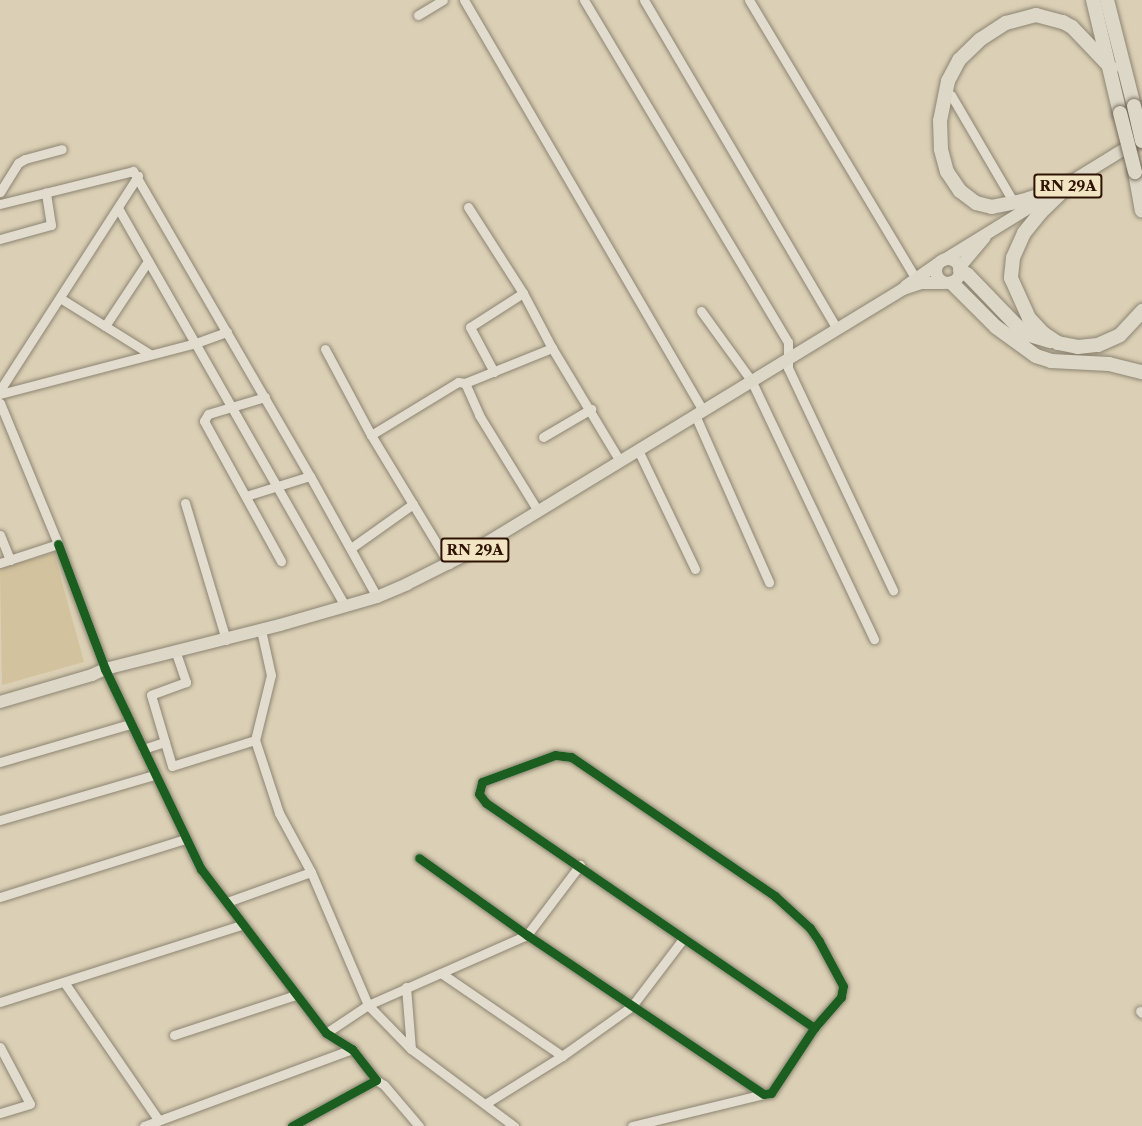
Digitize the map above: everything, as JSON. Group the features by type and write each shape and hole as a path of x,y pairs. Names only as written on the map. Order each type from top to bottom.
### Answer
{"highway":[{"path":"1093,0 1111,68 1142,210"},
{"path":"1107,0 1142,139"},
{"path":"1069,186 1014,203 992,207 976,203 960,191 947,172 941,149 940,120 948,81 959,60 981,39 1006,23 1036,15 1063,22 1072,27 1111,68"},
{"path":"1058,343 1043,333 1029,318 1011,278 1013,258 1024,233 1041,212 1069,186"},
{"path":"959,269 968,275 1017,326 1036,338 1078,347 1098,345 1120,335 1142,311"},
{"path":"947,283 996,327 1036,356 1051,361 1109,364 1142,372"}],"main road":[{"name":"RN 29A","path":"992,230 1069,186 1142,139"},
{"path":"903,289 915,277 992,230"},
{"path":"903,289 922,283 947,283 958,278 959,269 992,230"},
{"path":"942,261 952,260 959,269"},
{"path":"942,261 936,273 947,283"},
{"name":"RN 29A","path":"0,702 92,675 105,669 226,640 376,597 449,564 788,356 903,289"}],"street":[{"path":"418,15 443,0"},
{"path":"464,0 699,412 769,582"},
{"path":"584,0 788,342 788,368 893,590"},
{"path":"644,0 836,327"},
{"path":"749,0 915,277"},
{"path":"951,95 1014,203"},
{"path":"0,192 18,164 25,159 62,149"},
{"path":"0,204 127,171 133,171 138,176 351,548 376,597"},
{"path":"0,392 138,176"},
{"path":"0,239 51,225 46,192"},
{"path":"468,207 523,293 552,348 591,409 620,461"},
{"path":"118,208 345,606"},
{"path":"105,326 148,261"},
{"path":"494,372 470,327 523,293"},
{"path":"60,298 150,354"},
{"path":"701,311 750,380 873,639"},
{"path":"0,392 196,343 227,332"},
{"path":"371,435 438,391 458,381 465,383 552,348"},
{"path":"325,349 371,435 449,564"},
{"path":"465,383 480,415 538,511"},
{"path":"265,397 208,414 204,421 281,561"},
{"path":"0,403 58,544 105,669 201,869 326,1033 351,1049 419,1126"},
{"path":"543,437 591,409"},
{"path":"638,450 695,569"},
{"path":"246,496 310,476"},
{"path":"185,503 226,640"},
{"path":"351,548 413,504"},
{"path":"0,535 5,561 58,544"},
{"path":"261,630 271,675 255,740 279,813 310,872 368,1005 411,1048 514,1126"},
{"path":"176,653 186,681 151,695 172,766 255,740"},
{"path":"0,762 130,724"},
{"path":"143,749 165,742"},
{"path":"632,1126 773,1091 814,1028 841,997 843,986 810,928 775,896 571,757 555,755 482,782 479,794 486,803 580,865 683,939 814,1028"},
{"path":"0,820 154,774"},
{"path":"0,897 185,839"},
{"path":"419,858 527,935 764,1094"},
{"path":"326,1033 368,1005 527,935 580,865"},
{"path":"227,902 310,872"},
{"path":"0,1002 242,925"},
{"path":"485,1104 562,1056 632,1006 683,939"},
{"path":"441,973 562,1056"},
{"path":"64,982 159,1121"},
{"path":"406,987 411,1048"},
{"path":"174,1035 296,995"},
{"path":"0,1047 30,1104 0,1113"},
{"path":"144,1126 351,1049"},
{"path":"296,1125 376,1080"}],"shaded area":[{"path":"54,553 84,662 2,685 0,568"}],"cycle path":[{"path":"58,544 105,669 201,869 326,1033 352,1049 376,1080 292,1126"},
{"path":"419,858 527,935 764,1094 771,1093 814,1028 841,997 843,986 819,941 810,928 775,896 571,757 555,755 482,782 479,794 486,803 814,1028"}]}
